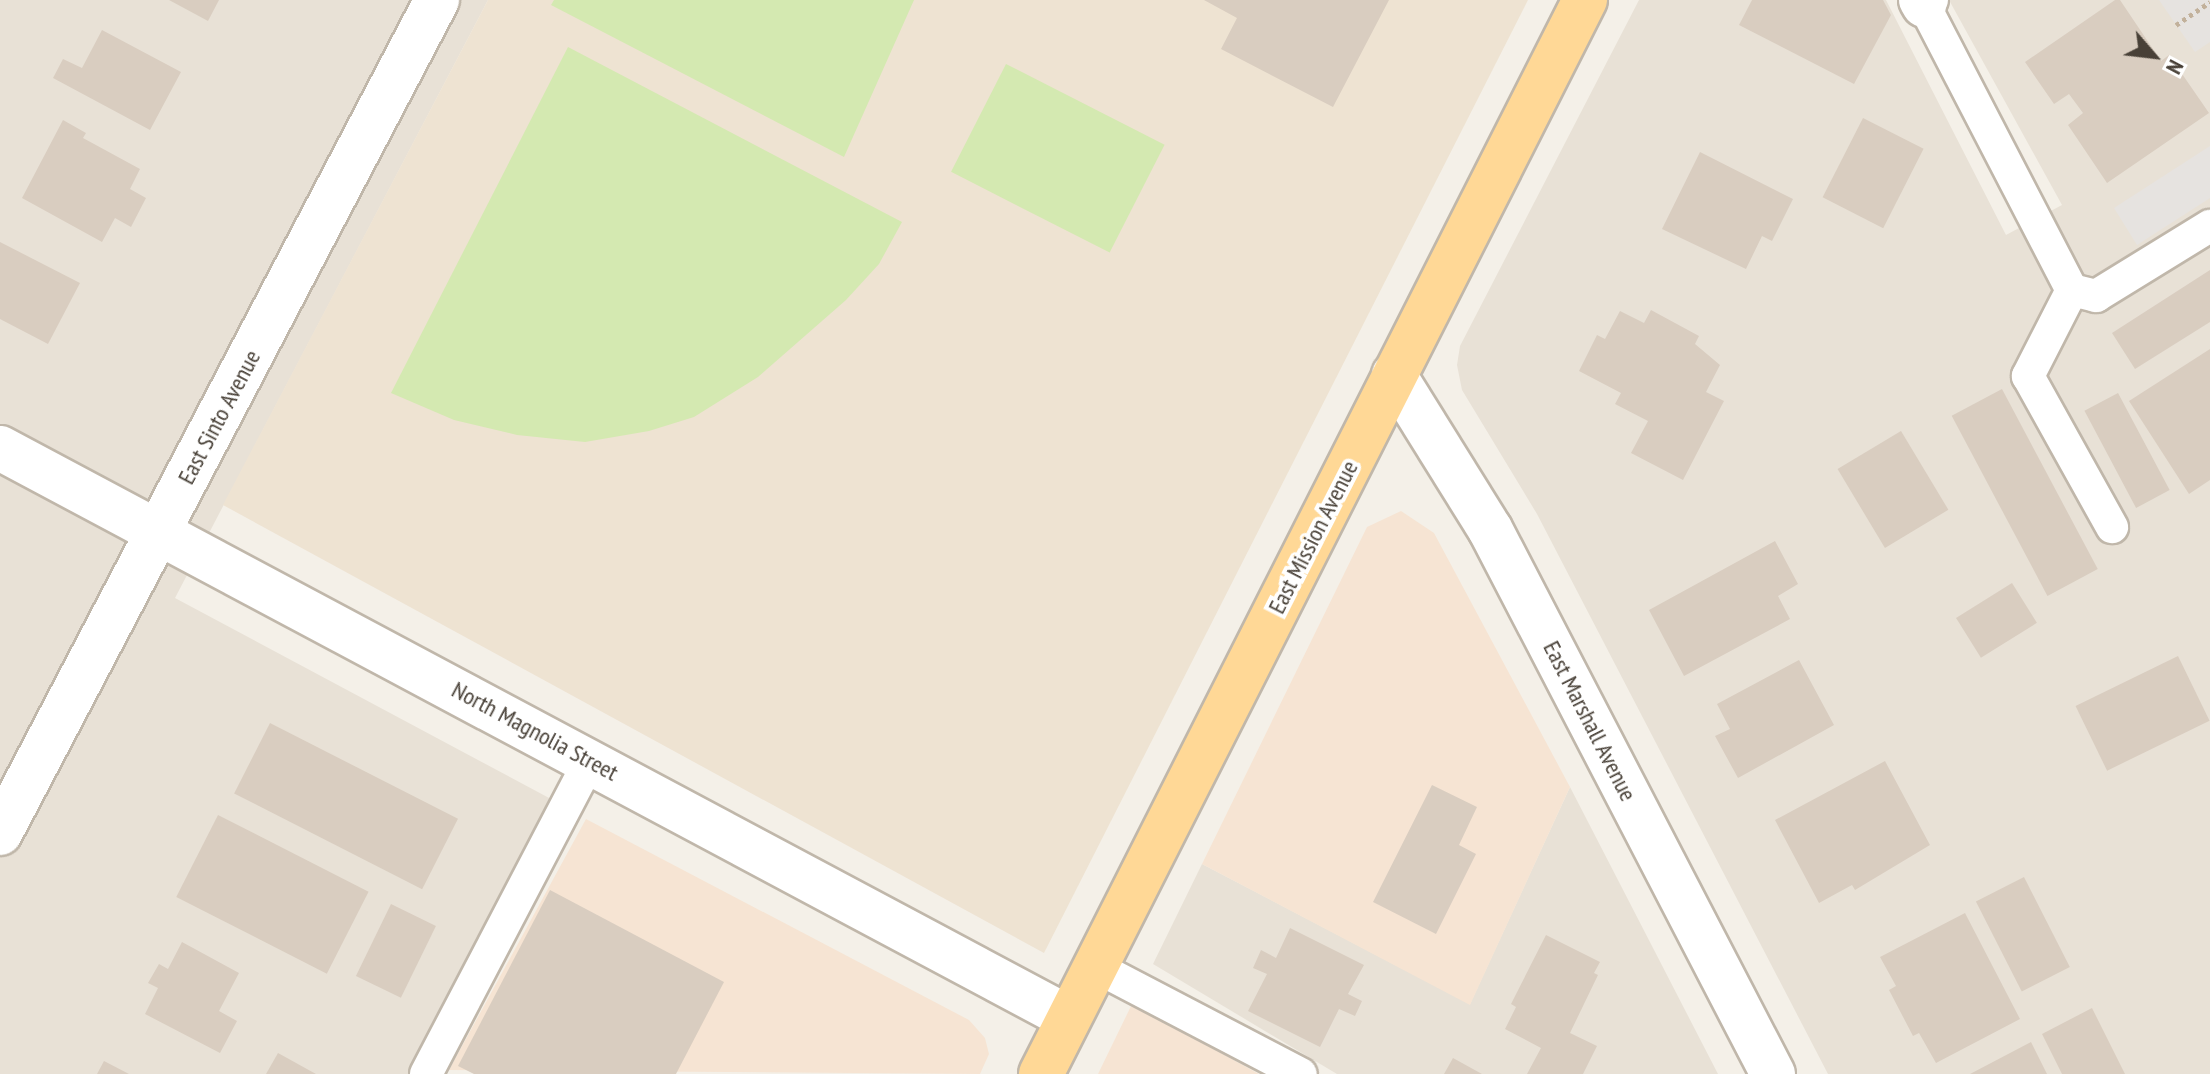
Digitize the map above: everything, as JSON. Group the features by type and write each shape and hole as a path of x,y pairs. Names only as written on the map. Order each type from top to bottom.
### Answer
{"main road":[{"name":"East Mission Avenue","path":"1041,1074 1585,0"}],"street":[{"name":"East Sinto Avenue","path":"0,833 437,0"},
{"name":"East Marshall Avenue","path":"1394,375 1490,529 1773,1074"},
{"name":"North Magnolia Street","path":"0,448 1069,1018"}],"lane":[{"path":"1926,2 2072,290 2096,296 2210,226"},
{"path":"2072,290 2028,376 2112,527"},
{"path":"426,1074 590,760"},
{"path":"1096,967 1301,1074"}],"path":[{"path":"2176,25 2210,2"}],"shaded area":[{"path":"0,0 488,0 175,598 551,799 410,1074 0,1074"},
{"path":"488,0 1528,0 1044,953 223,505"},
{"path":"1639,0 1886,0 2006,235 2062,205 1949,0 2210,0 2210,1074 1828,1074 1537,514 1462,390 1457,365 1460,346"},
{"path":"2159,0 2210,0 2210,42 2195,52"},
{"path":"2210,146 2210,198 2137,245 2114,208"},
{"path":"1401,511 1434,533 1570,787 1470,1005 1202,864 1367,527"},
{"path":"1570,787 1718,1074 1337,1074 1153,964 1202,864 1470,1004"},
{"path":"586,819 969,1020 985,1038 989,1054 980,1074 449,1070"},
{"path":"1132,1004 1259,1074 1098,1074"}],"green space":[{"path":"554,0 914,0 844,157 551,5"},
{"path":"568,47 902,222 879,264 846,300 758,377 694,417 649,431 585,442 517,435 454,420 391,393"},
{"path":"1006,64 1165,145 1110,253 951,172"}],"building":[{"path":"169,0 219,0 208,21"},
{"path":"1204,0 1389,0 1333,107 1221,49 1237,18"},
{"path":"1752,0 1883,0 1891,15 1854,84 1739,25"},
{"path":"2115,0 2120,0 2161,61 2169,55 2209,113 2107,183 2068,125 2083,113 2069,94 2054,104 2025,62"},
{"path":"102,30 181,72 150,130 53,78 63,59 82,68"},
{"path":"1863,118 1924,149 1883,228 1823,197"},
{"path":"63,120 86,133 83,138 140,169 130,189 146,198 131,227 115,218 102,242 22,198"},
{"path":"1700,152 1793,199 1772,241 1762,236 1746,269 1662,229"},
{"path":"0,242 80,283 48,344 0,319"},
{"path":"2210,270 2210,322 2135,369 2112,333"},
{"path":"1651,310 1699,336 1695,344 1720,365 1706,392 1724,401 1683,480 1631,453 1648,421 1615,404 1621,393 1579,371 1597,335 1605,339 1620,311 1644,323"},
{"path":"2210,349 2210,480 2189,494 2129,401"},
{"path":"2002,389 2098,569 2047,596 1952,416"},
{"path":"2118,393 2170,490 2136,508 2084,411"},
{"path":"1901,431 1948,510 1885,548 1838,469"},
{"path":"1775,541 1798,584 1778,596 1790,619 1684,676 1649,610"},
{"path":"2012,583 2037,623 1981,658 1956,618"},
{"path":"2178,656 2210,721 2107,771 2076,706"},
{"path":"1799,660 1834,725 1738,778 1715,736 1730,729 1717,704"},
{"path":"270,723 458,819 422,889 234,793"},
{"path":"1885,761 1930,845 1855,890 1852,885 1819,903 1775,820"},
{"path":"1432,785 1477,807 1459,845 1476,854 1436,934 1373,902"},
{"path":"218,815 369,892 327,974 176,897"},
{"path":"2024,877 2070,967 2022,992 1976,902"},
{"path":"550,890 724,982 676,1074 474,1074 458,1066"},
{"path":"391,904 436,926 401,998 356,976"},
{"path":"1965,913 2020,1019 1936,1063 1919,1033 1913,1036 1889,990 1896,986 1880,957"},
{"path":"1290,928 1364,965 1348,994 1362,1001 1355,1016 1339,1009 1320,1047 1248,1011 1267,974 1253,968 1261,950 1276,958"},
{"path":"1546,935 1600,962 1594,973 1598,975 1570,1033 1597,1046 1583,1074 1527,1074 1541,1048 1505,1029 1516,1007 1511,1004"},
{"path":"182,942 239,973 219,1011 237,1021 220,1053 145,1014 158,988 148,983 159,964 168,969"},
{"path":"2092,1008 2125,1074 2062,1074 2042,1034"},
{"path":"2031,1042 2047,1074 1970,1074"},
{"path":"278,1053 316,1074 266,1074"},
{"path":"1453,1058 1482,1074 1444,1074"},
{"path":"104,1061 129,1074 97,1074"}]}
